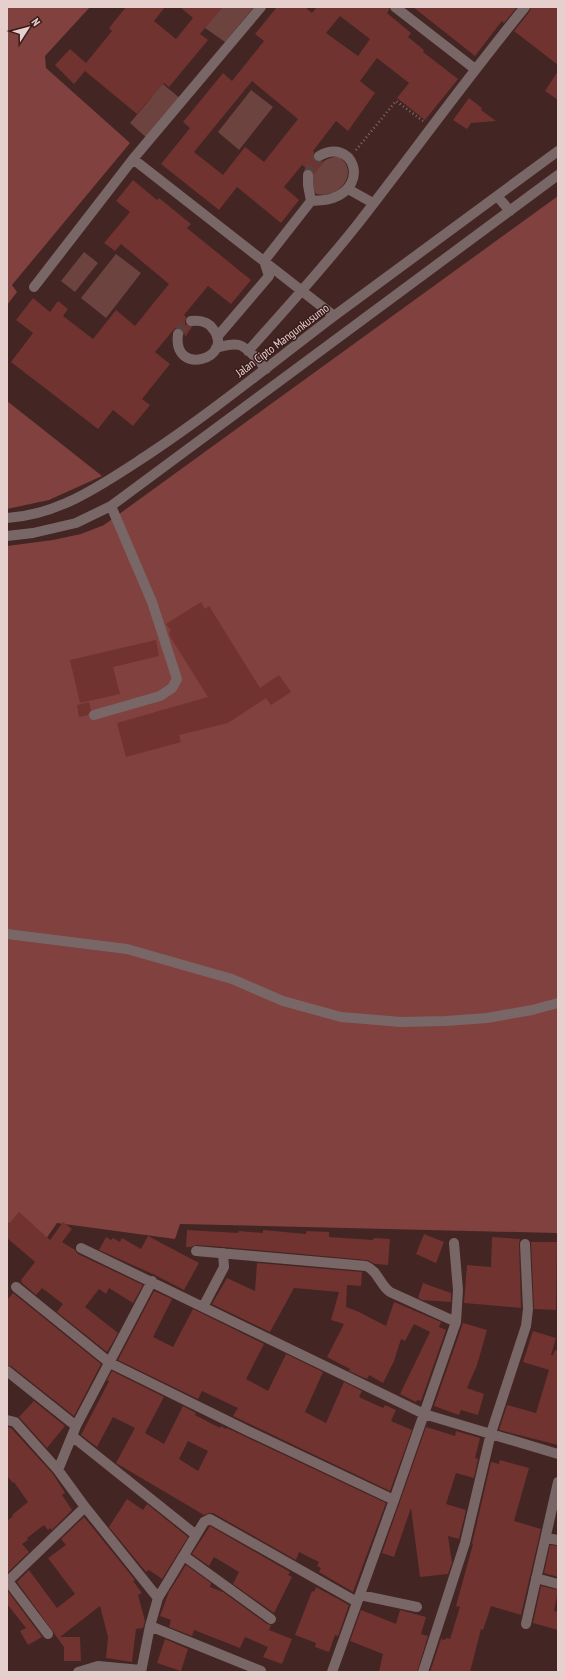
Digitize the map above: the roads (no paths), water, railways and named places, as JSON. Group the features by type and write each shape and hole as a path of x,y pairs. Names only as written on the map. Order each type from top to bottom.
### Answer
{"street":[{"path":"34,287 133,159 261,7"},
{"path":"395,7 475,69"},
{"path":"248,352 302,291 373,203 475,69 526,7"},
{"path":"264,261 311,201 333,199 348,189 352,184 355,171 349,158 344,154 331,151 319,156"},
{"name":"Jalan Cipto Mangunkusumo","path":"7,518 21,517 64,505 103,484 186,429 334,316 558,151"},
{"path":"133,159 264,261 273,274 302,291 334,316"},
{"path":"308,175 308,186 311,201"},
{"path":"7,536 33,533 76,523 110,506 558,175"},
{"path":"348,189 373,203"},
{"path":"497,196 510,211"},
{"path":"217,337 273,274"},
{"path":"178,334 178,346 185,356 197,360 208,357 216,348 216,331 208,323 197,320 191,321"},
{"path":"216,348 239,345 266,369"},
{"path":"94,715 160,696 172,688 177,679 152,602 110,506"},
{"path":"7,934 127,949 232,979 283,1001 341,1017 401,1022 487,1018 532,1010 558,1003"},
{"path":"332,1672 456,1322 458,1290 454,1243"},
{"path":"423,1672 465,1543 491,1433 526,1326 528,1309 524,1244"},
{"path":"82,1248 424,1414 558,1454"},
{"path":"196,1251 366,1266 374,1271 383,1286 390,1292 456,1322"},
{"path":"203,1307 223,1271 223,1253"},
{"path":"58,1470 76,1426 152,1281"},
{"path":"16,1287 110,1363 248,1431 394,1500"},
{"path":"7,1371 76,1426"},
{"path":"7,1420 15,1422 58,1470 85,1507 158,1598"},
{"path":"72,1436 196,1535"},
{"path":"526,1624 558,1482"},
{"path":"48,1634 7,1581 85,1507"},
{"path":"78,1672 98,1666 141,1671 150,1626 158,1598 204,1522 210,1519 359,1599 417,1607"},
{"path":"546,1538 558,1540"},
{"path":"184,1556 271,1619"},
{"path":"536,1578 558,1584"},
{"path":"150,1626 261,1671"}],"tunnel":[{"path":"308,175 311,167 319,156"},
{"path":"178,334 183,326 191,321"}]}
